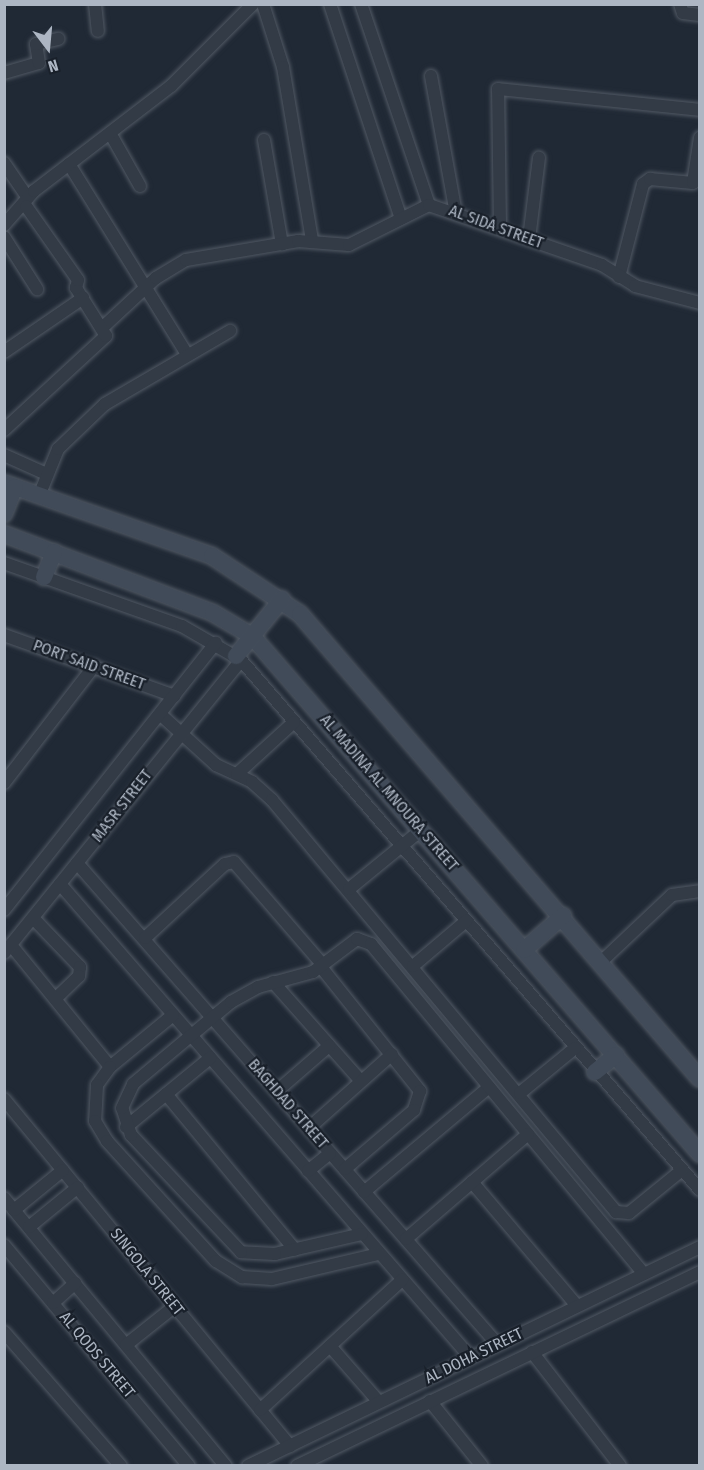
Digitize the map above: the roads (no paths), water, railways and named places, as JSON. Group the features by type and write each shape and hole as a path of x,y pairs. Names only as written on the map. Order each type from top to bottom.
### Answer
{"main road":[{"path":"4,514 10,485 189,546 282,599 326,641 563,916 699,1079"},
{"name":"AL MADINA AL MNOURA STREET","path":"4,534 213,613 252,636 616,1055 699,1154"},
{"path":"44,577 54,552"},
{"path":"238,658 252,636 282,599"},
{"path":"524,950 563,916"},
{"path":"595,1072 616,1055"}],"street":[{"path":"95,4 98,31"},
{"path":"4,225 69,164 171,87 253,4"},
{"path":"263,4 283,67 312,241"},
{"path":"330,4 401,219"},
{"path":"361,4 429,206"},
{"path":"680,4 682,12 699,15"},
{"path":"4,73 39,63 36,44 58,39"},
{"path":"431,76 456,213"},
{"path":"500,228 498,89 699,110"},
{"path":"110,134 140,186"},
{"path":"619,277 643,184 650,179 695,181 699,138"},
{"path":"264,140 282,244"},
{"path":"529,239 539,158"},
{"path":"4,163 78,280 83,298 102,328 105,338 4,430"},
{"path":"69,164 147,286 187,354"},
{"name":"AL SIDA STREET","path":"102,328 147,286 196,257 312,241 349,245 429,206 500,228 602,265 635,286 699,303"},
{"path":"4,237 37,289"},
{"path":"4,352 83,298"},
{"path":"39,496 44,473 58,449 105,404 187,354 230,331"},
{"path":"4,455 44,473"},
{"path":"4,563 216,643 238,658 699,1190"},
{"name":"PORT SAID STREET","path":"4,634 174,696"},
{"name":"MASR STREET","path":"4,910 216,643"},
{"name":"MASR STREET","path":"8,949 238,658"},
{"path":"4,783 94,666"},
{"path":"160,714 216,765 237,774 268,796 349,889 619,1214 629,1213 682,1170"},
{"path":"237,774 294,722"},
{"path":"349,889 421,830"},
{"path":"145,938 225,864 234,862 417,1084 418,1105 345,1169"},
{"name":"BAGHDAD STREET","path":"77,863 145,938 498,1345"},
{"name":"BAGHDAD STREET","path":"60,885 402,1280 466,1360 474,1380"},
{"path":"602,962 672,895 699,891"},
{"path":"33,918 80,967 79,976 55,999"},
{"path":"413,966 466,921"},
{"path":"362,1234 265,1255 241,1252 126,1127 122,1108 129,1090 189,1034 212,1016 244,993 322,966 350,940 370,944 644,1274"},
{"path":"8,949 55,999 110,1067"},
{"path":"273,982 361,1081"},
{"path":"173,1015 110,1067 93,1097 100,1132 228,1271 272,1279 379,1254"},
{"path":"277,1091 329,1046"},
{"path":"520,1093 575,1048"},
{"path":"309,1128 392,1054"},
{"path":"126,1127 210,1058"},
{"path":"364,1192 489,1087"},
{"path":"166,1094 295,1250"},
{"name":"SINGOLA STREET","path":"4,1099 290,1446"},
{"path":"406,1239 528,1134"},
{"path":"308,1171 330,1153"},
{"path":"14,1210 63,1170"},
{"path":"472,1182 577,1306"},
{"path":"29,1227 78,1187"},
{"path":"4,1198 226,1466"},
{"name":"AL QODS STREET","path":"4,1245 189,1466"},
{"name":"AL DOHA STREET","path":"249,1466 699,1247"},
{"path":"228,1271 241,1252"},
{"name":"AL DOHA STREET","path":"297,1466 699,1272"},
{"path":"260,1410 402,1280"},
{"path":"53,1303 75,1284"},
{"path":"126,1345 175,1306"},
{"path":"4,1332 121,1466"},
{"path":"330,1346 379,1402"},
{"path":"532,1352 620,1466"},
{"path":"430,1401 482,1466"}]}
